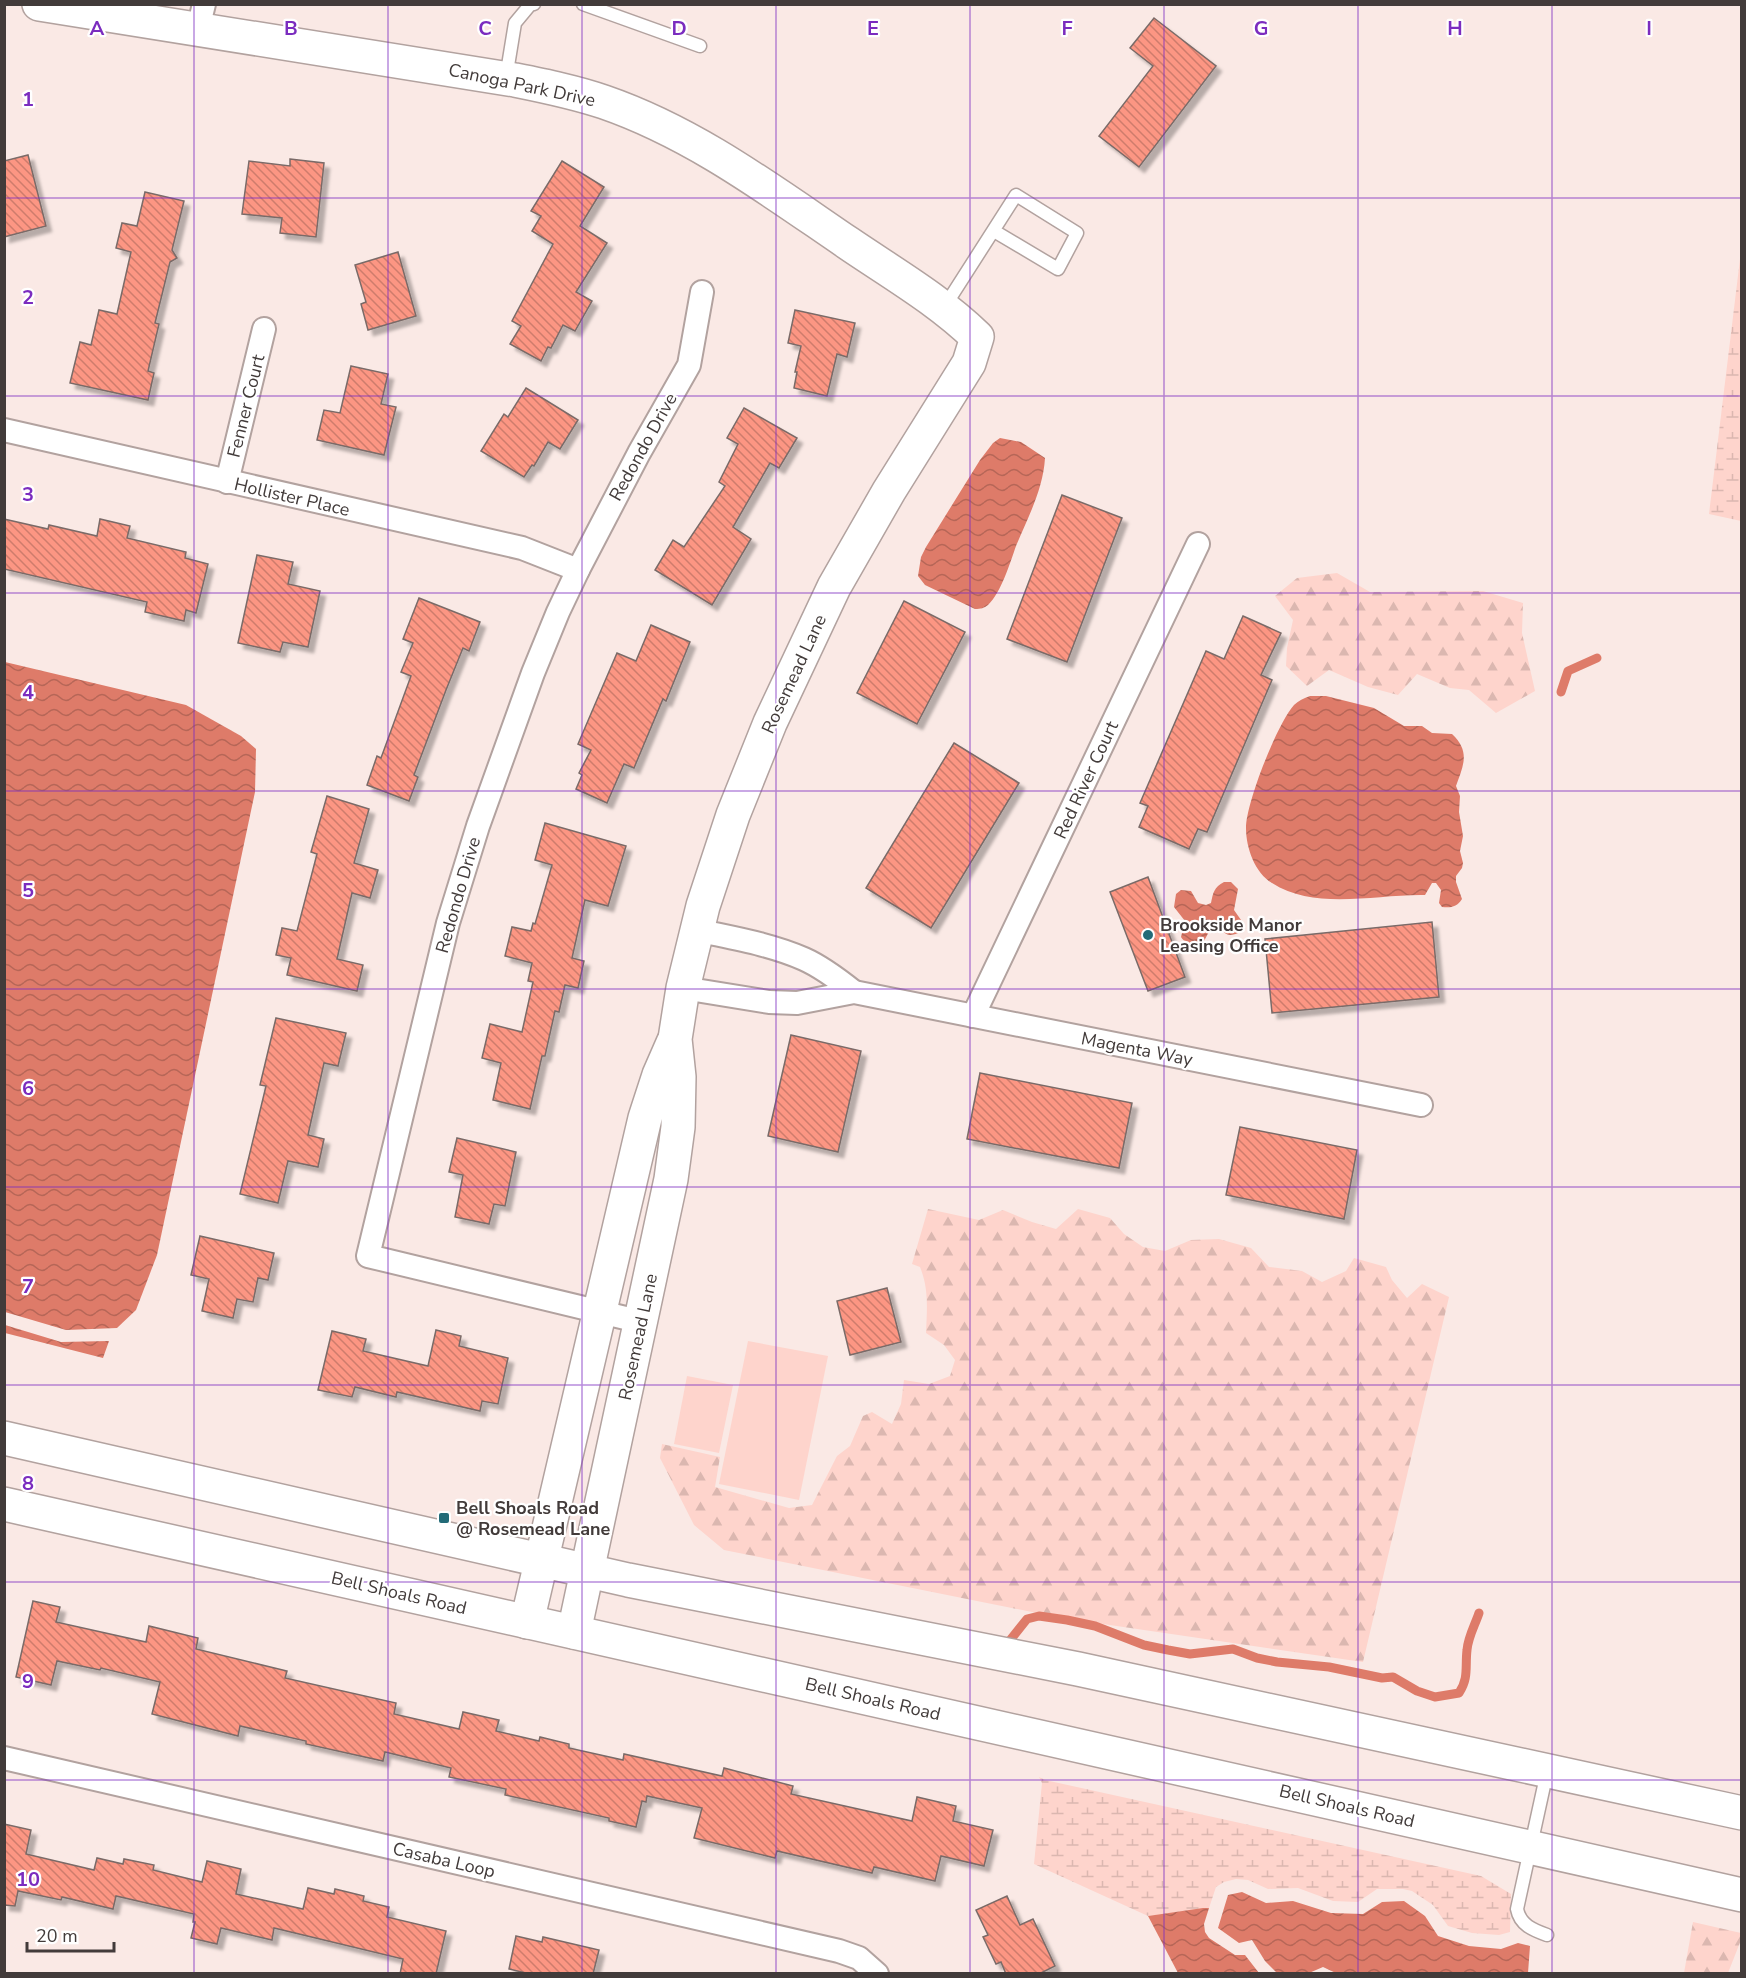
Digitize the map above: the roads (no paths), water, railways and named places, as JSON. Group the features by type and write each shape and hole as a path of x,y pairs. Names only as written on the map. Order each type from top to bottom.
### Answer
{"main road":[{"name":"Canoga Park Drive","path":"39,4 201,16 574,93 604,102 675,132 737,168 944,307 977,337"},
{"name":"Rosemead Lane","path":"574,1632 642,1322 675,1152 679,1077 675,1039 696,930 733,815 770,723 834,587 889,492 969,363 977,337"},
{"name":"Rosemead Lane","path":"527,1622 645,1118 659,1075 675,1039"},
{"path":"4,1438 586,1570 1078,1670 1742,1813"},
{"name":"Bell Shoals Road","path":"4,1504 1742,1895"}],"street":[{"name":"Redondo Drive","path":"642,1322 368,1256 448,923 478,826 554,622 578,570 639,453 689,365 702,292"},
{"name":"Fenner Court","path":"227,482 264,329"},
{"name":"Hollister Place","path":"4,430 522,548 578,570"},
{"name":"Red River Court","path":"973,1016 1198,544"},
{"name":"Magenta Way","path":"696,930 745,940 806,960 854,992"},
{"name":"Magenta Way","path":"683,988 769,1002 797,1003 854,992 1421,1105"},
{"name":"Casaba Loop","path":"4,1758 839,1951 859,1958 878,1974"}],"lane":[{"path":"506,79 515,23 530,5 534,4"},
{"path":"583,4 700,46"},
{"path":"944,307 1016,195 1077,233 1058,269 994,231"},
{"path":"1547,1771 1519,1897 1519,1917 1526,1925 1547,1935"}],"water":[{"path":"1000,438 1021,442 1045,458 1044,470 1034,503 1001,586 988,605 975,609 925,585 918,576 921,557 926,547 980,460 993,443"},
{"path":"5,662 186,705 241,736 256,749 255,792 157,1255 136,1310 117,1328 66,1330 5,1312"},
{"path":"1310,696 1326,696 1374,708 1404,726 1422,726 1432,733 1452,734 1458,741 1462,747 1464,759 1456,786 1460,796 1459,812 1463,836 1460,851 1463,863 1456,876 1462,899 1456,905 1442,907 1439,903 1441,890 1436,883 1432,883 1425,895 1346,899 1307,897 1289,892 1272,883 1256,866 1246,836 1247,816 1251,801 1279,729 1296,704"},
{"path":"1224,882 1231,882 1238,889 1234,910 1241,920 1238,933 1226,934 1220,927 1213,924 1203,943 1188,943 1181,937 1185,921 1174,907 1176,894 1181,890 1191,891 1198,903 1206,905 1211,903 1214,891"},
{"path":"5,1325 61,1342 109,1341 103,1358 5,1333"},
{"path":"1242,1892 1266,1903 1293,1901 1331,1913 1363,1914 1382,1902 1404,1901 1425,1916 1438,1936 1469,1946 1501,1949 1518,1943 1530,1946 1528,1973 1338,1974 1323,1967 1309,1973 1277,1973 1265,1961 1252,1940 1239,1943 1218,1928 1228,1895"},
{"path":"1209,1908 1204,1924 1209,1938 1235,1955 1245,1955 1259,1973 1178,1973 1148,1916"}],"waterway":[{"path":"1561,692 1568,671 1597,658"},
{"path":"1007,1644 1027,1619 1039,1616 1095,1626 1144,1645 1190,1654 1233,1649 1257,1658 1277,1662 1329,1667 1382,1678 1393,1677 1417,1691 1435,1697 1459,1693 1462,1688 1470,1636 1479,1613"}],"place":[{"name":"Brookside Manor Leasing Office","path":"1148,935"},
{"name":"Bell Shoals Road @ Rosemead Lane","path":"444,1518"}]}
